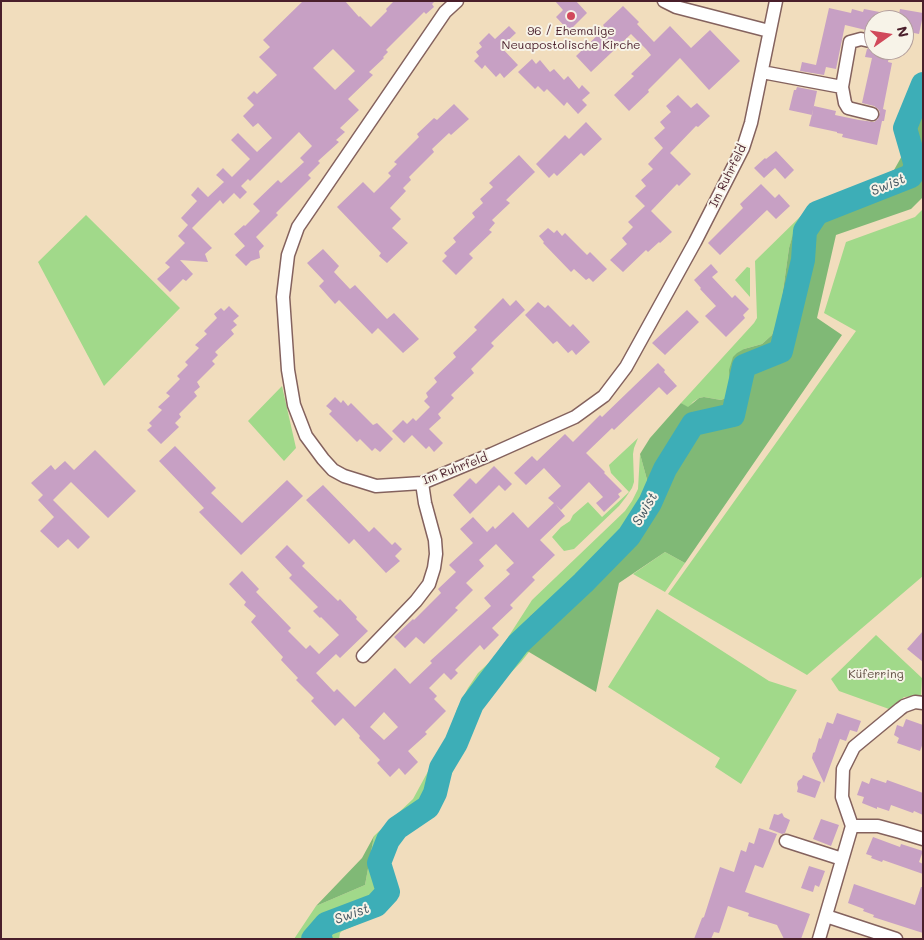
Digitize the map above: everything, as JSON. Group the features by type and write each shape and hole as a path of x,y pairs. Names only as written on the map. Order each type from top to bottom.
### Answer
{"street":[{"name":"Im Ruhrfeld","path":"457,1 444,12 298,226 288,255 283,297 288,370 294,405 306,436 322,459 333,470 344,476 376,486 422,483 576,417 604,396 630,361 695,242 743,148 751,123 776,1"},
{"path":"664,1 676,7 769,31"},
{"path":"864,40 850,42 842,87 845,103 848,108 872,114"},
{"path":"762,72 842,87"},
{"path":"363,656 416,602 429,584 436,554 422,483"},
{"path":"819,939 852,826 842,797 843,768 854,747 904,706 915,702 923,703"},
{"path":"852,826 878,826 923,840"},
{"path":"786,840 842,859"},
{"path":"826,916 896,939"}],"green space":[{"path":"908,111 923,113 923,197 911,209 836,235 817,318 842,335 685,563 665,552 619,583 596,692 529,652 502,647 531,615 555,596 631,518 649,487 640,454 650,438 681,403 688,407 699,398 721,400 726,398 730,392 729,370 733,357 744,349 762,344 772,335 782,298 789,248 793,234 805,212 824,198 894,170 903,154 902,127"},
{"path":"923,209 923,576 807,675 668,594 856,331 824,313 846,242 915,217"},
{"path":"805,212 793,235 789,248 782,298 772,335 762,344 744,349 729,382 729,392 726,398 721,400 699,398 688,408 681,403 757,318 755,261"},
{"path":"86,215 180,308 104,386 38,262"},
{"path":"747,267 750,268 750,297 735,280"},
{"path":"282,386 296,448 284,461 248,421"},
{"path":"638,438 633,454 634,482 632,488 619,506 574,549 564,551 552,537 570,521 573,515 588,502 602,517 629,492 611,473 609,465"},
{"path":"640,454 649,487 631,518 555,596 531,615 503,645 532,600 625,511 638,489"},
{"path":"665,552 685,563 665,592 633,574"},
{"path":"657,609 769,681 797,690 741,784 715,767 720,758 608,687"},
{"name":"Küferring","path":"876,635 922,678 921,696 904,697 889,709 839,691 831,679"},
{"path":"502,646 529,652 480,709 439,803 426,817 404,831 393,845 388,857 388,868 395,890 383,913 342,931 339,939 294,939 316,906 365,885 374,836 413,799 450,731 457,709 468,688 478,673 496,656"},
{"path":"374,836 365,885 316,906 362,858"}],"building":[{"path":"303,1 345,1 371,27 394,1 435,1 432,4 434,7 426,14 424,12 386,50 388,52 384,58 369,72 373,75 348,99 359,110 340,128 345,132 336,140 339,142 318,161 320,163 308,175 311,178 276,213 278,215 256,237 264,246 259,251 260,258 251,261 246,266 235,255 245,246 234,234 260,211 253,204 278,180 281,183 304,162 300,158 312,146 299,132 250,181 248,179 241,186 247,192 240,199 234,193 223,204 220,200 192,228 212,248 205,254 208,262 180,260 193,274 186,281 183,279 170,292 157,279 170,267 165,263 185,243 178,236 188,225 181,218 197,201 191,195 198,187 208,197 224,182 216,175 223,168 232,177 250,159 231,140 238,133 257,152 272,138 258,123 253,127 243,116 254,105 247,98 254,91 257,94 277,75 259,57 270,47 263,40","holes":["333,49 355,71 335,90 313,68"]},
{"name":"96 / Ehemalige Neuapostolische Kirche","path":"555,1 576,1 587,13 569,31 556,17 563,10"},
{"path":"623,6 639,22 637,24 654,42 670,26 691,48 710,30 740,61 709,90 680,58 629,111 614,95 634,76 631,74 651,55 646,49 631,34 591,72 576,56 605,28 603,25"},
{"path":"829,8 851,13 852,9 863,12 864,9 869,10 864,10 864,30 845,25 836,69 826,67 824,75 800,71 802,62 816,65"},
{"path":"914,11 923,13 919,34 914,33"},
{"path":"509,26 516,33 501,47 518,65 504,78 500,73 496,77 485,65 482,69 474,61 479,56 476,52 482,47 479,43 489,33 495,39"},
{"path":"532,59 536,64 540,60 550,72 554,69 564,80 568,76 579,89 582,85 590,93 582,100 587,105 578,114 567,102 564,106 547,89 544,92 538,86 535,89 518,72"},
{"path":"872,60 888,60 888,62 892,63 883,109 886,110 877,145 842,137 843,134 837,132 809,126 814,106 836,111 835,115 859,120 874,122 878,119 880,112 878,109 862,103"},
{"path":"797,87 817,91 812,115 789,110 794,90"},
{"path":"678,95 691,108 697,103 710,116 698,127 696,126 670,153 691,174 679,186 677,184 651,211 672,232 648,252 646,250 623,272 610,260 627,244 622,238 633,227 628,222 645,206 635,196 646,186 641,180 653,169 648,164 663,148 654,138 665,128 660,122 671,112 666,106"},
{"path":"454,104 469,119 451,135 449,133 432,149 434,152 409,177 411,180 403,188 406,191 390,208 401,219 392,228 408,243 387,263 379,256 381,253 337,207 363,182 374,193 391,176 388,173 397,164 394,162 419,137 417,134 434,118 437,120"},
{"path":"586,122 602,139 584,156 581,153 557,176 554,173 549,178 536,164 565,135 569,139"},
{"path":"776,151 794,170 785,179 775,168 764,178 754,168"},
{"path":"519,155 535,172 506,200 510,203 492,220 495,223 489,230 492,232 469,254 473,258 456,275 442,261 447,256 444,253 456,242 453,238 475,217 472,213 483,203 480,199 493,187 489,183"},
{"path":"761,184 775,198 779,194 790,206 776,219 767,210 720,255 708,243 743,208 740,204"},
{"path":"548,228 554,233 557,230 562,236 565,233 587,255 590,252 607,269 593,282 589,278 586,280 574,269 571,272 543,243 539,236"},
{"path":"323,249 339,266 334,272 350,289 355,285 387,319 394,313 419,339 403,353 378,328 372,334 339,300 335,304 319,286 324,281 307,263"},
{"path":"711,264 718,272 712,277 732,298 735,295 749,309 743,315 745,318 726,337 705,316 716,306 694,280"},
{"path":"503,298 510,306 516,300 525,310 491,343 494,346 471,369 474,373 451,395 454,398 438,414 441,418 429,429 443,443 434,452 429,446 426,449 412,435 404,443 392,431 403,420 407,424 413,418 416,421 430,407 424,401 428,397 426,393 437,382 434,378 456,357 453,353 477,330 474,327"},
{"path":"538,302 545,308 548,305 570,327 573,324 590,342 576,355 572,350 568,353 557,341 553,344 525,315"},
{"path":"229,306 239,316 233,321 237,325 231,330 234,334 215,352 218,355 212,361 215,364 197,382 200,387 194,392 197,396 179,414 181,417 175,423 179,427 161,444 147,430 152,426 149,423 162,410 158,407 170,396 166,393 180,379 177,376 188,365 185,362 199,348 195,345 207,334 204,331 217,318 214,314 221,308 224,311"},
{"path":"687,310 699,322 665,355 652,343"},
{"path":"658,363 677,386 667,395 659,387 614,430 612,428 586,453 622,491 618,494 620,497 604,512 596,503 603,497 589,482 561,510 556,505 565,516 540,540 555,555 532,577 535,580 510,605 513,608 492,628 499,635 484,650 480,645 455,670 458,673 451,680 444,673 429,688 437,696 434,699 446,711 425,732 427,734 408,751 418,762 405,775 399,768 390,777 377,763 380,760 343,718 335,726 311,701 314,698 296,680 298,678 281,660 283,657 251,622 256,616 244,605 246,602 229,584 242,571 259,589 256,592 291,628 288,631 306,649 310,645 319,654 339,635 313,611 318,607 289,578 292,575 275,557 287,545 305,563 302,566 338,601 340,599 368,631 340,658 336,654 316,673 334,692 337,689 355,707 395,668 410,684 432,663 430,661 491,606 484,598 510,574 506,570 514,563 496,544 479,560 484,566 466,583 473,590 455,608 458,610 424,644 416,637 405,648 394,637 441,593 438,589 456,572 449,565 473,543 460,529 473,517 487,532 493,526 495,529 513,512 528,528 554,503 548,498 561,486 544,468 526,485 514,473 532,456 537,461 565,434 573,442 600,415 602,417","holes":["384,712 398,727 384,740 370,727"]},
{"path":"335,397 341,403 343,400 348,406 351,403 373,425 377,423 393,439 380,452 375,448 372,451 360,439 357,442 329,414 332,411 326,406"},
{"path":"175,446 216,488 211,493 242,523 287,480 303,496 241,555 199,512 204,508 159,461"},
{"path":"95,450 136,491 108,518 71,482 53,500 90,537 78,549 68,539 58,548 40,531 54,517 38,500 43,495 31,483 51,465 55,470 65,461 74,470"},
{"path":"494,466 512,484 505,491 499,485 470,514 453,495 470,478 476,484"},
{"path":"323,485 369,532 374,527 392,545 395,542 402,549 395,556 400,561 386,573 354,539 349,544 306,500"},
{"path":"923,631 923,662 907,649"},
{"path":"837,713 861,721 857,732 850,730 846,741 840,739 824,783 812,758 827,722 833,724"},
{"path":"906,719 923,725 923,743 920,751 897,743 899,738 894,735 897,725 903,727"},
{"path":"803,775 821,782 815,798 797,792 798,781"},
{"path":"871,778 886,783 887,780 923,793 923,815 891,805 889,811 862,803 864,797 857,795 862,781 869,784"},
{"path":"782,813 784,817 790,820 785,833 782,834 769,829 774,814"},
{"path":"821,819 839,825 831,846 813,839"},
{"path":"759,828 777,834 763,868 755,865 745,892 810,914 801,939 784,939 777,925 748,916 749,913 728,906 719,933 714,932 711,939 694,939 704,917 720,867 734,872 741,850 746,852 749,842 754,844"},
{"path":"873,837 900,847 901,844 923,851 919,862 923,864 923,874 883,860 882,862 871,858 872,856 866,854"},
{"path":"809,866 825,871 819,887 815,885 813,892 801,888"},
{"path":"854,884 915,905 921,887 923,887 923,933 873,917 874,915 863,911 864,909 848,903"}],"waterway":[{"name":"Swist","path":"313,939 326,924 376,905 388,892 379,863 388,840 397,828 428,807 435,793 441,768 456,743 472,704 518,644 583,583 629,536 650,503 665,469 693,424 733,415 744,366 781,351 803,260 805,231 817,213 911,176 916,166 905,128 923,84"},
{"path":"326,924 331,939"}],"place":[{"name":"96 / Ehemalige Neuapostolische Kirche","path":"571,16"}]}
